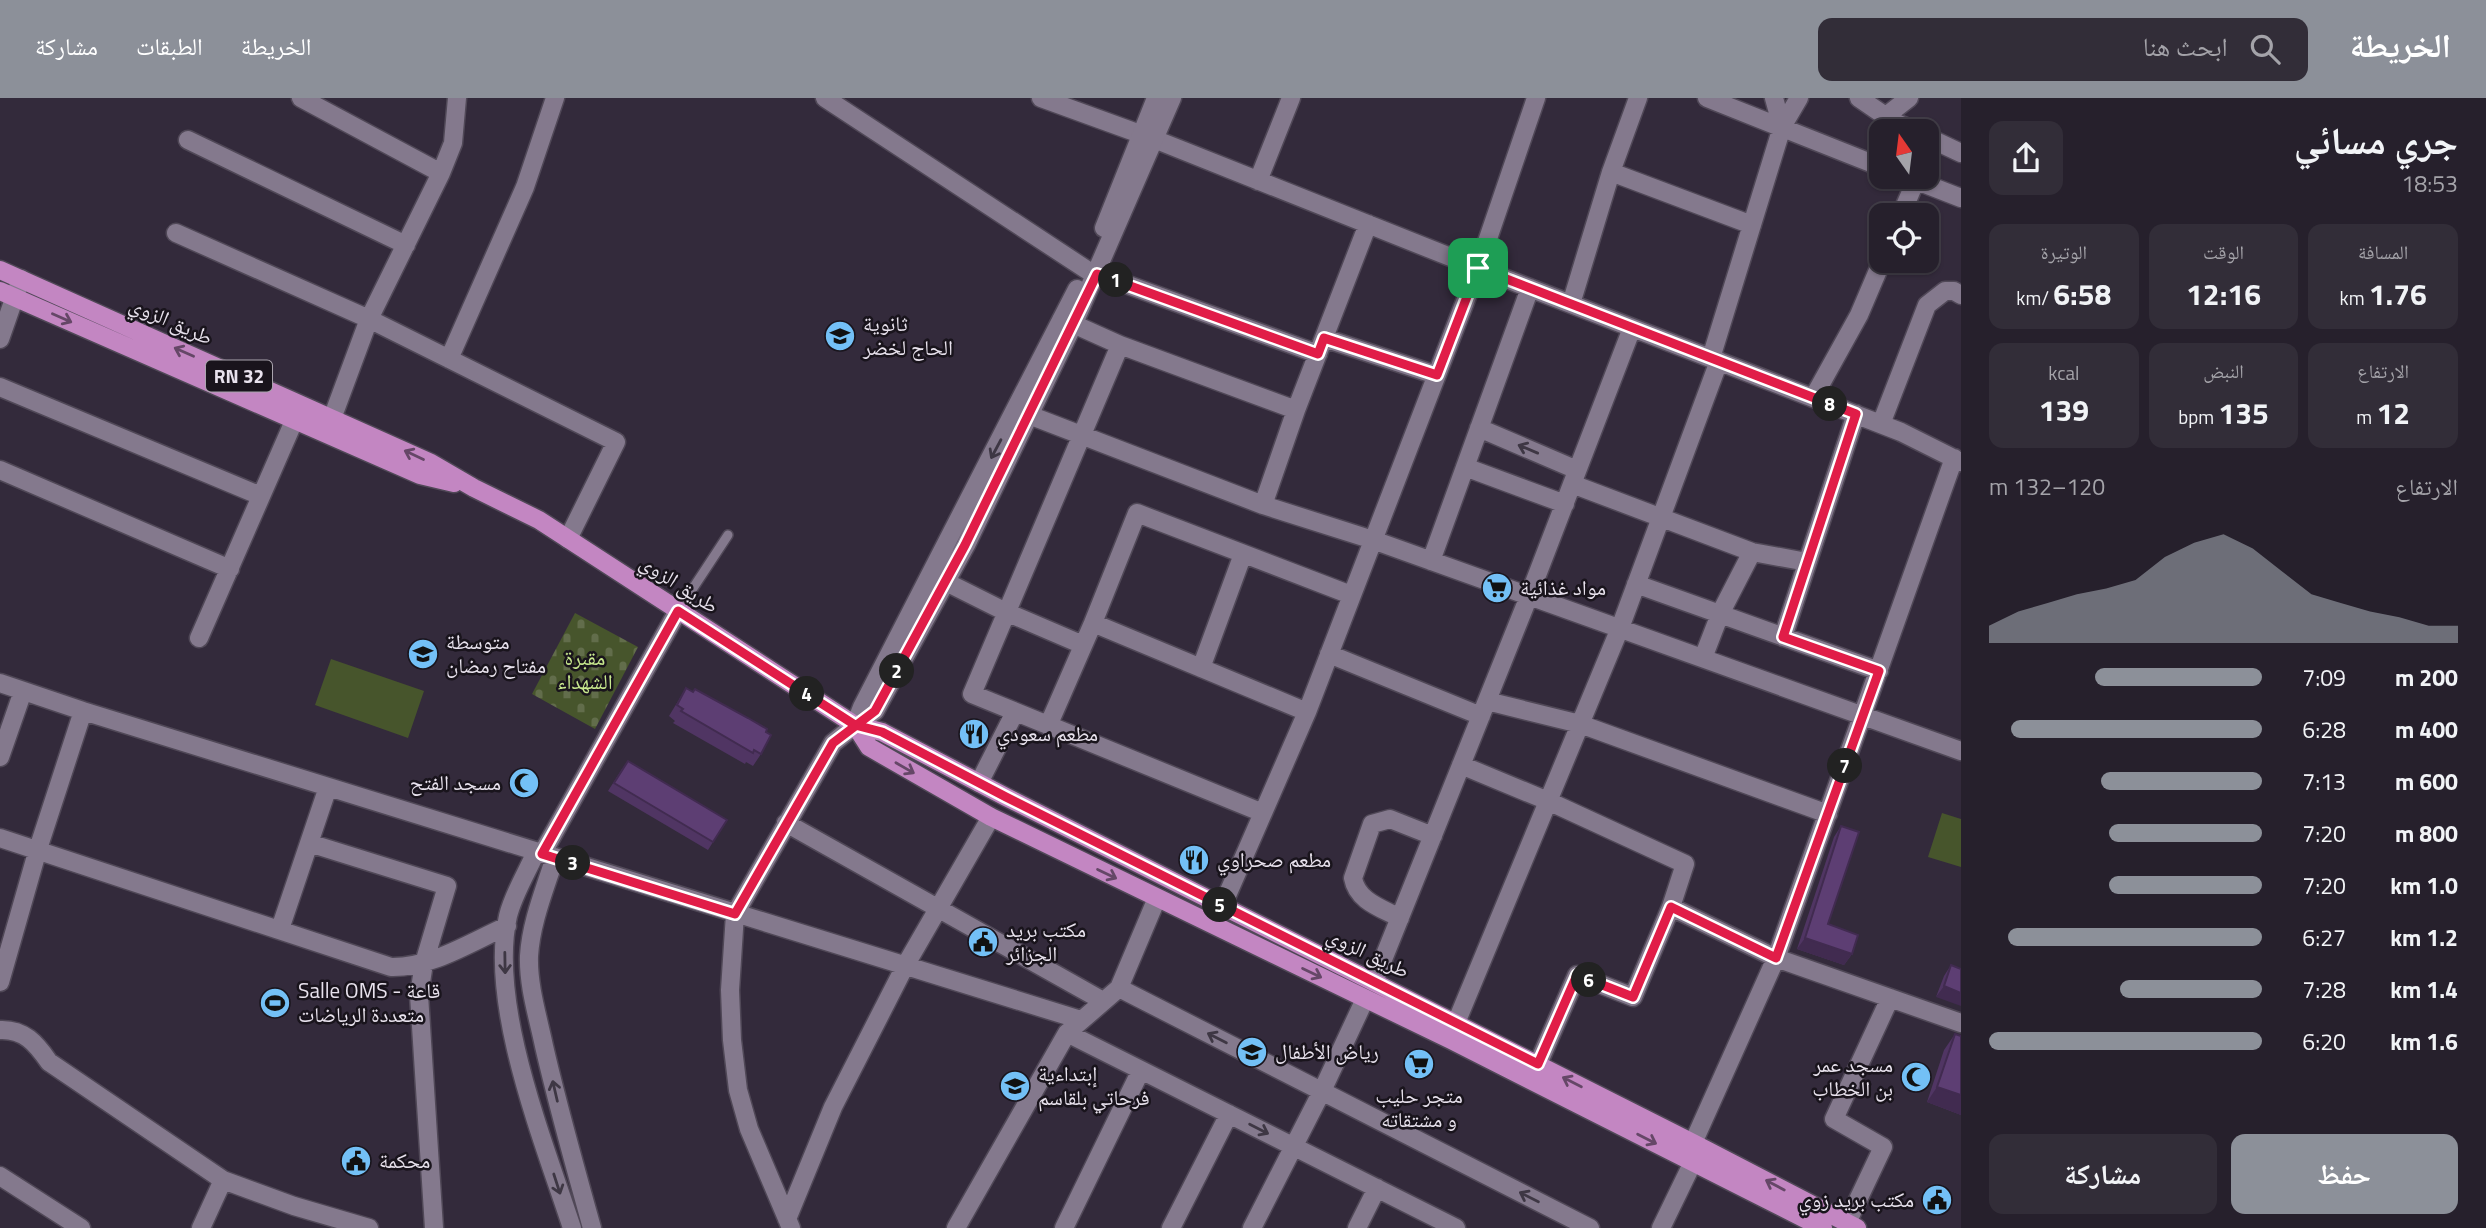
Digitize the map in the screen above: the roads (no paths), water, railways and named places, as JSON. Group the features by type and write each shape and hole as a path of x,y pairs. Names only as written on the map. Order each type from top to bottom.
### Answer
{"main road":[{"name":"طريق الزوي","path":"0,270 330,426 431,463 539,520 855,725 882,732 1852,1225"},
{"name":"طريق الزوي","path":"7,294 294,421 330,426"},
{"name":"طريق الزوي","path":"855,725 869,747 991,817 1365,999 1823,1228"}],"street":[{"path":"301,98 441,173"},
{"path":"330,426 369,320 453,143 457,98"},
{"path":"449,359 525,187 555,98"},
{"path":"825,98 1092,272 1321,346 1437,375"},
{"path":"1041,98 1148,137 1856,414 1957,460 1776,958 1693,1143 1693,1162 1661,1228"},
{"path":"1148,137 1156,98"},
{"path":"789,1223 749,1129 738,1090 730,990 735,914 833,743 855,725 862,707 938,579 1092,272 1148,137 1172,98"},
{"path":"1258,181 1291,98"},
{"path":"1222,906 1307,712 1478,268 1536,98"},
{"path":"1571,304 1611,172 1638,98"},
{"path":"1707,98 1869,162"},
{"path":"1774,98 1782,128"},
{"path":"1456,1023 1620,628 1661,518 1715,359 1782,128 1799,98"},
{"path":"1859,98 1892,119"},
{"path":"1886,116 1909,98"},
{"path":"188,140 406,244"},
{"path":"1939,143 1961,153"},
{"path":"1611,172 1752,225"},
{"path":"1938,189 1961,198"},
{"path":"1263,505 1296,410 1368,224"},
{"path":"176,233 369,320 616,442 568,539"},
{"path":"1813,398 1859,315 1877,273"},
{"path":"0,338 7,294 20,279"},
{"path":"1431,561 1530,288"},
{"path":"1881,424 1927,305 1945,291 1954,291 1961,295"},
{"path":"1068,321 1120,345 1296,410"},
{"path":"1374,982 1529,596 1632,328"},
{"path":"1120,345 972,694 1263,813"},
{"path":"0,387 261,496"},
{"path":"1022,413 1263,505 1373,540 1961,751"},
{"path":"1783,637 1856,414"},
{"path":"200,638 294,421"},
{"path":"1479,428 1661,518 1752,552 1807,562"},
{"path":"1465,467 1564,504"},
{"path":"0,470 230,569"},
{"path":"1048,726 1137,513 1352,595"},
{"path":"1703,658 1720,614 1752,552"},
{"path":"1200,668 1243,554"},
{"path":"938,579 1083,645"},
{"path":"1636,584 1879,671"},
{"path":"572,1228 535,1114 514,1037 505,988 504,949 507,926 509,915 678,611"},
{"path":"1093,623 1307,712"},
{"path":"1329,654 1484,708 1580,724 1828,814"},
{"path":"0,683 1081,1020"},
{"path":"0,757 23,691"},
{"path":"0,982 3,959 83,711"},
{"path":"979,783 1015,712"},
{"path":"1461,765 1548,801 1685,864 1671,907 1633,997 1577,975 1538,1064"},
{"path":"280,929 328,787"},
{"path":"789,1223 833,1107 905,966 991,817"},
{"path":"1399,918 1360,895 1354,887 1353,878 1372,824 1390,819 1433,836"},
{"path":"786,823 1103,1001"},
{"path":"0,838 391,967 408,967 424,962 507,926"},
{"path":"309,843 447,886 424,962 419,995 434,1228"},
{"path":"544,854 529,958 532,991 561,1118 592,1228"},
{"path":"956,1228 1067,1033 1119,988 1157,898"},
{"path":"1671,907 1776,958 1961,1023"},
{"path":"1119,988 1590,1228"},
{"path":"1852,1225 1883,1147 1834,1119 1890,998"},
{"path":"1252,1228 1322,1091 1365,999"},
{"path":"0,1030 19,1031 35,1042 49,1062 223,1180 336,1223 369,1228"},
{"path":"1067,1033 1456,1228"},
{"path":"1064,1228 1141,1070"},
{"path":"1171,1228 1229,1114"},
{"path":"0,1176 81,1228"},
{"path":"201,1228 223,1180"},
{"path":"1357,1228 1377,1188"}],"lane":[{"path":"678,611 728,535"}],"place":[{"name":"ثانوية الحاج لخضر","path":"840,336"},
{"name":"مواد غذائية","path":"1497,588"},
{"name":"متوسطة مفتاح رمضان","path":"423,654"},
{"name":"مطعم سعودي","path":"974,734"},
{"name":"مسجد الفتح","path":"524,783"},
{"name":"مطعم صحراوي","path":"1194,860"},
{"name":"مكتب بريد الجزائر","path":"983,942"},
{"name":"Salle OMS - قاعة متعددة الرياضات","path":"275,1003"},
{"name":"رياض الأطفال","path":"1252,1052"},
{"name":"متجر حليب و مشتقاته","path":"1419,1064"},
{"name":"مسجد عمر بن الخطاب","path":"1916,1077"},
{"name":"إبتداءية فرحاتي بلقاسم","path":"1015,1086"},
{"name":"محكمة","path":"356,1161"},
{"name":"مكتب بريد زوي","path":"1937,1200"}],"park label":[{"name":"مقبرة الشهداء","path":"585,670"}]}
